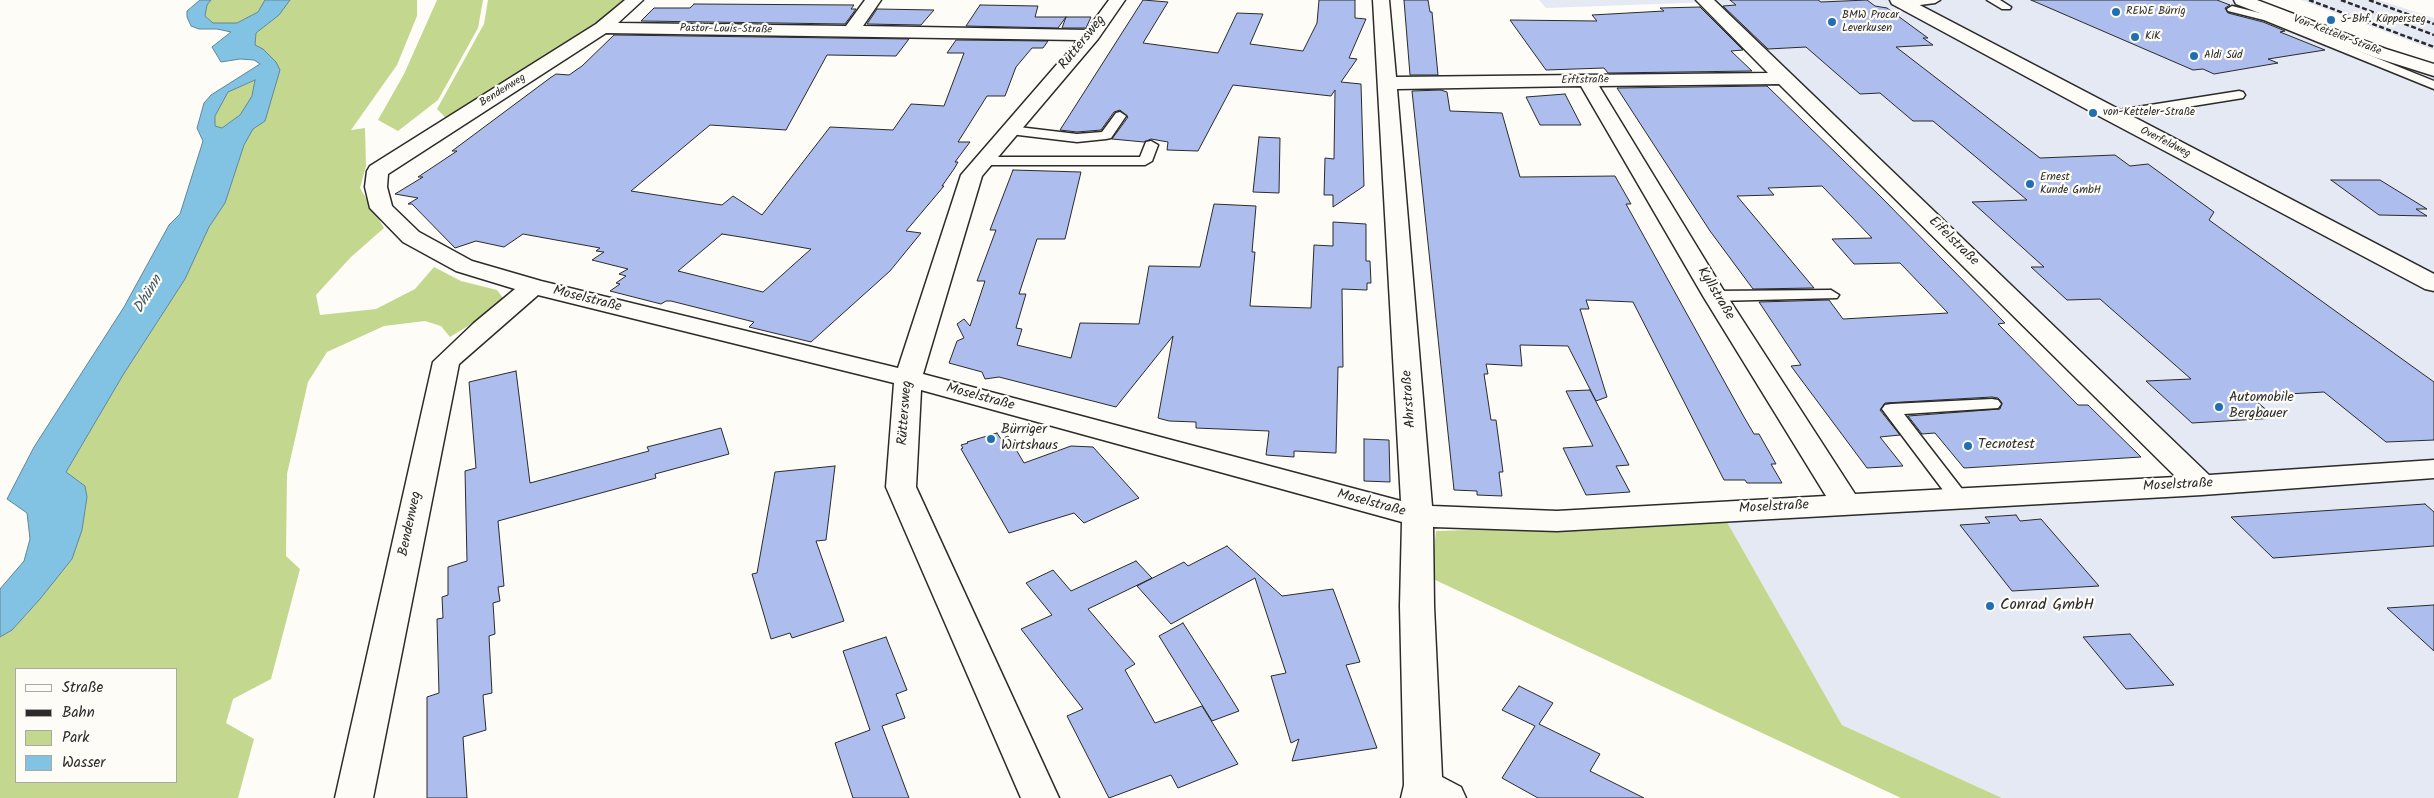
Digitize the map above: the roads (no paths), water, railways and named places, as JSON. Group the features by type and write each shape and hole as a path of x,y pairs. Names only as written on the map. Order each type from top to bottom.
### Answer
{"street":[{"name":"Bendenweg","path":"377,182 378,171 602,28 634,0"},
{"path":"851,31 873,0"},
{"name":"Rüttersweg","path":"1040,798 901,487 908,378 972,174 1092,35 1117,0"},
{"name":"Ahrstraße","path":"1381,0 1417,516 1417,606 1430,794"},
{"name":"Eifelstraße","path":"1704,0 2202,485"},
{"name":"Overfeldweg","path":"1901,2 2434,284"},
{"name":"Von-Ketteler-Straße","path":"2237,4 2434,70"},
{"name":"Pastor-Louis-Straße","path":"602,28 1092,35"},
{"name":"Erftstraße","path":"1387,83 1587,82 1784,78"},
{"name":"Kyllstraße","path":"1587,82 1715,296 1846,504"},
{"name":"Moselstraße","path":"377,182 381,208 411,237 464,266 533,287 908,378 1417,516 1557,521 2202,485 2434,469"},
{"name":"Bendenweg","path":"354,798 446,362 483,328 533,287"}],"lane":[{"path":"1901,2 1935,0"},
{"path":"1992,0 2006,6"},
{"path":"2237,4 2434,85"},
{"path":"2112,115 2239,95"},
{"path":"1010,130 1077,138 1106,135 1120,116"},
{"path":"983,161 1145,162 1151,145"},
{"path":"1715,296 1831,294"},
{"path":"1959,498 1891,409 1992,404"}],"water":[{"name":"Dhünn","path":"200,0 211,0 207,5 205,16 213,23 237,23 258,12 265,0 290,0 279,15 256,33 255,45 263,49 276,62 280,70 265,121 253,129 244,145 225,203 209,227 185,279 123,375 66,472 85,486 87,497 82,530 72,559 12,630 0,637 0,589 24,561 30,539 27,513 7,499 34,447 124,307 169,225 180,214 203,141 197,128 204,103 211,95 260,64 254,60 240,59 221,62 212,47 231,32 217,29 199,29 191,26 187,17 187,11","holes":["255,80 252,96 240,115 222,128 215,126 215,116 228,92"]}],"railway":[{"path":"2309,0 2434,47"},
{"path":"2341,0 2434,35"},
{"path":"2369,0 2434,24"}],"place":[{"name":"REWE Bürrig","path":"2116,12"},
{"name":"S-Bhf. Küppersteg","path":"2331,20"},
{"name":"BMW Procar Leverkusen","path":"1832,22"},
{"name":"KiK","path":"2135,37"},
{"name":"Aldi Süd","path":"2194,56"},
{"name":"von-Ketteler-Straße","path":"2093,113"},
{"name":"Ernest Kunde GmbH","path":"2030,184"},
{"name":"Automobile Bergbauer","path":"2219,407"},
{"name":"Bürriger Wirtshaus","path":"991,439"},
{"name":"Tecnotest","path":"1968,446"},
{"name":"Conrad GmbH","path":"1990,606"}]}
